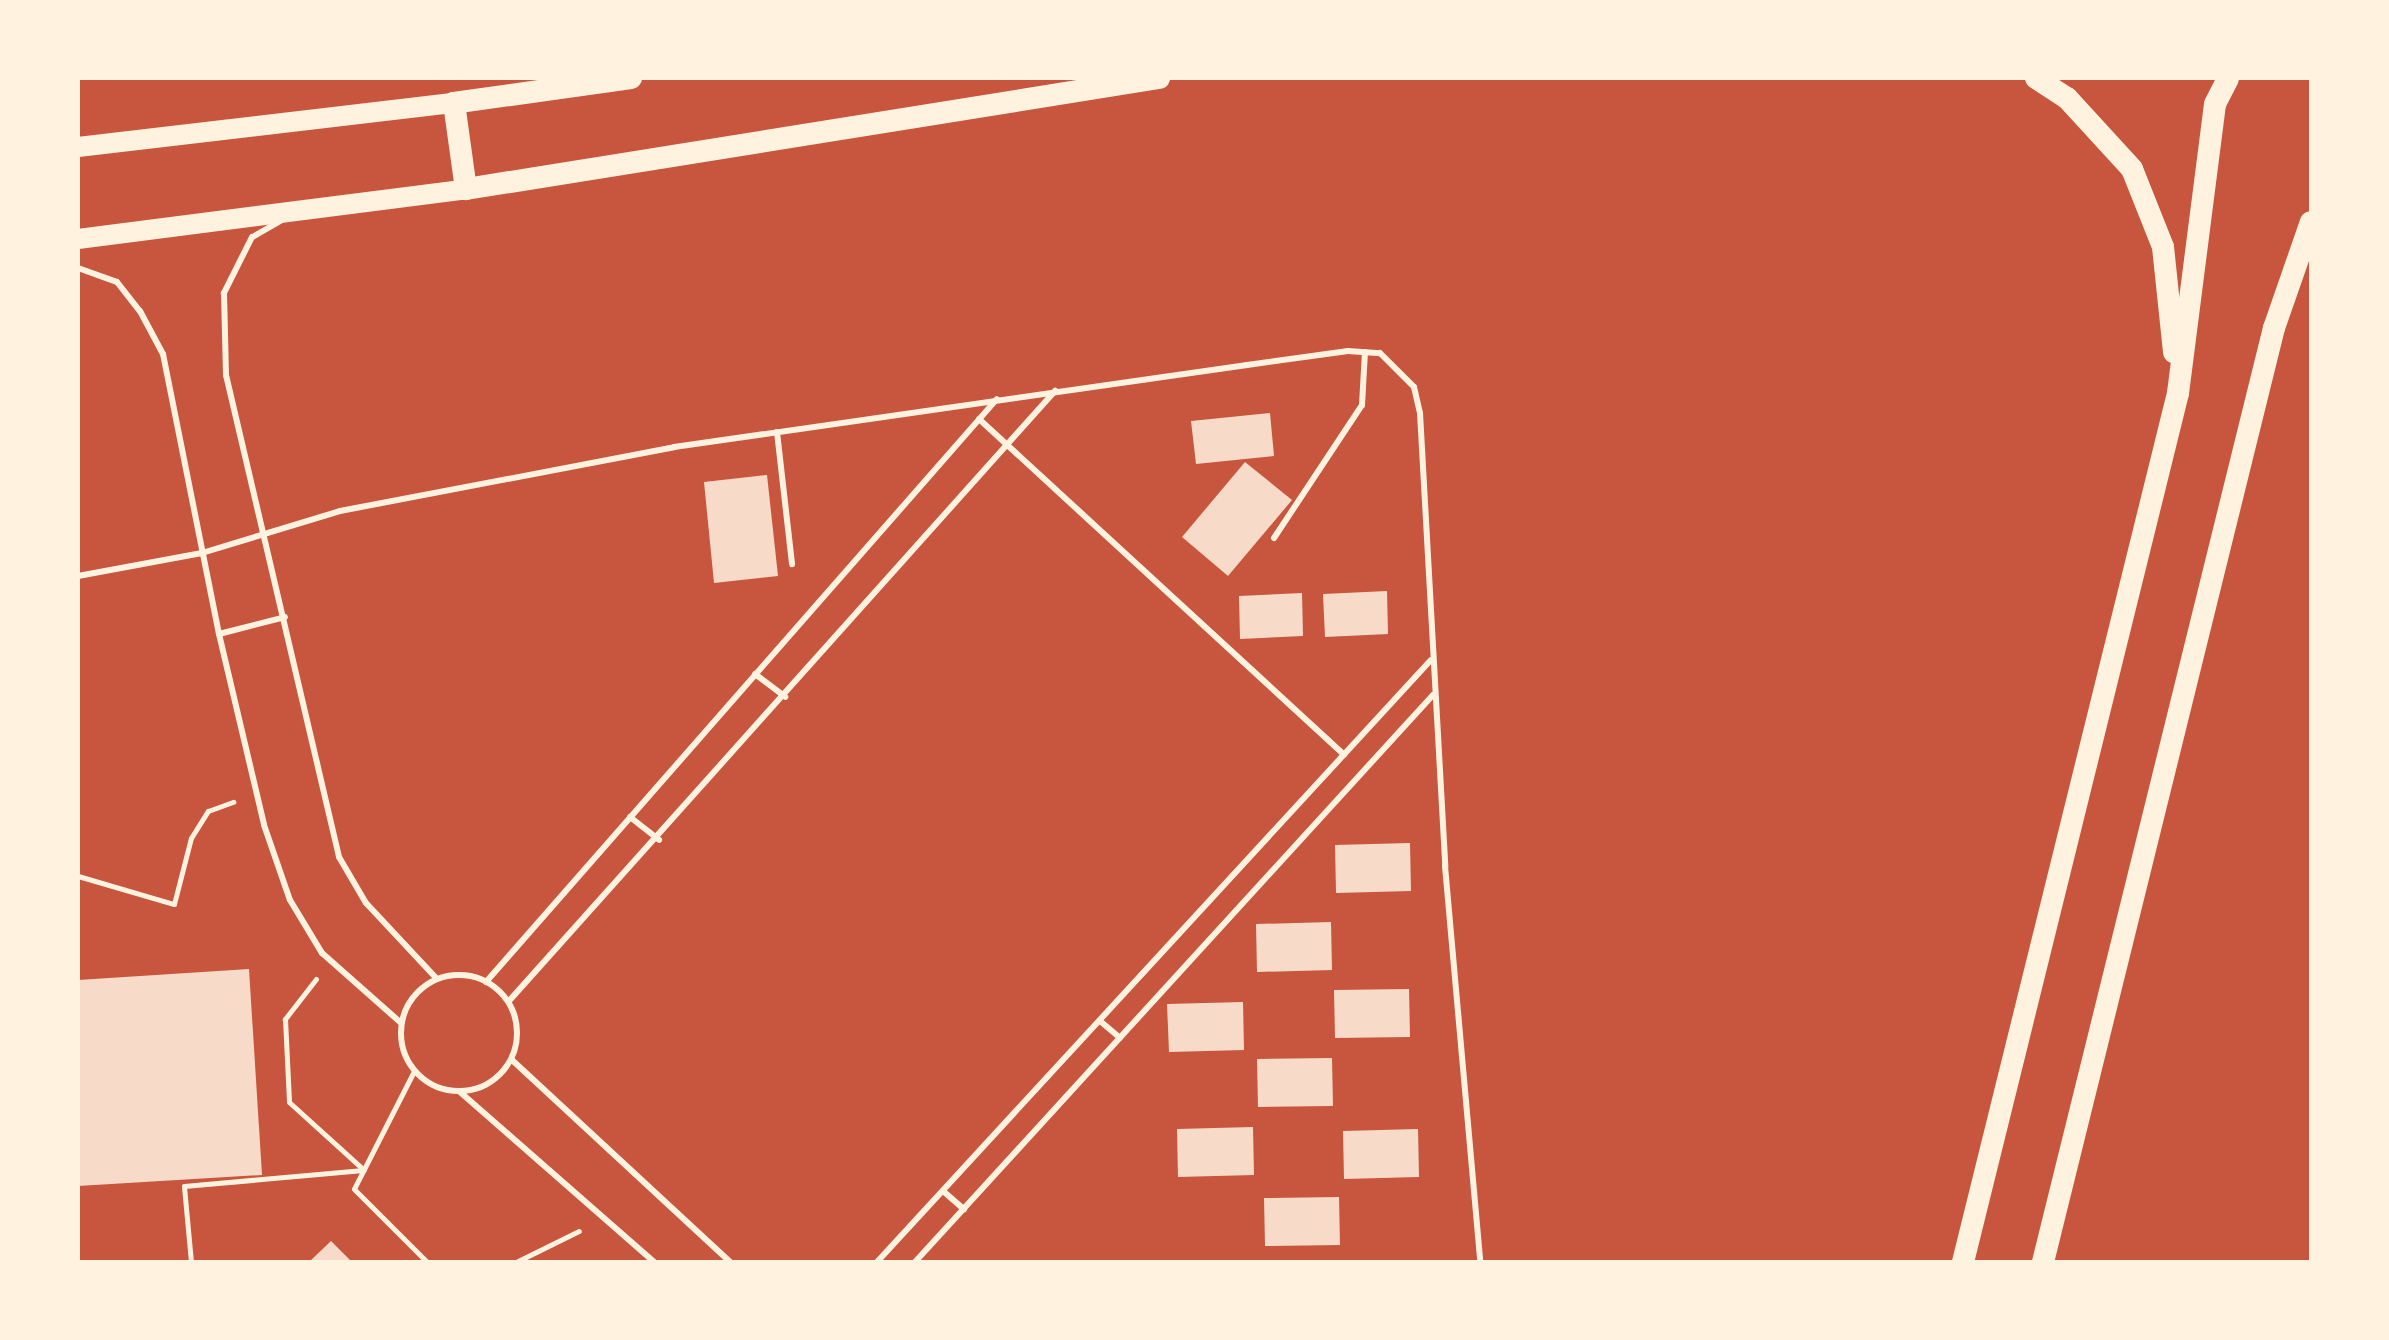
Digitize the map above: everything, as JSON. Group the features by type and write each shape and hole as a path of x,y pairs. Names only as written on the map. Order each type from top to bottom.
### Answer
{"highway":[{"path":"631,78 454,103 466,189 1159,78"},
{"path":"2036,78 2067,98 2132,169 2163,247 2178,393"},
{"path":"1963,1262 2178,393 2215,104 2228,78"},
{"path":"2043,1262 2274,328 2311,222"}],"main road":[{"path":"78,147 454,103"},
{"path":"78,239 306,206 466,189"}],"lane":[{"path":"306,206 252,237 224,293 226,375 339,857 366,903 437,979"},
{"path":"78,268 117,282 163,354 219,634 256,794 290,900 331,960 401,1023"},
{"path":"78,576 202,553 340,511 777,432 1055,391 1365,352 1380,353 1397,366 1414,387 1420,413 1433,695 1480,1262"},
{"path":"1274,538 1362,405 1365,352"},
{"path":"509,1001 659,840 1055,391"},
{"path":"486,982 997,399"},
{"path":"979,419 1344,755"},
{"path":"777,432 792,564"},
{"path":"219,634 285,617"},
{"path":"877,1262 1431,660"},
{"path":"755,674 785,697"},
{"path":"915,1262 1433,695"},
{"path":"630,817 659,840"},
{"path":"460,1092 491,1083 512,1060 518,1040 509,1001 486,982 457,975 437,979 414,997 401,1023 405,1057 414,1071 427,1083 460,1092 654,1262"},
{"path":"1100,1021 1120,1038"},
{"path":"512,1060 730,1262"},
{"path":"943,1191 964,1209"}],"path":[{"path":"78,876 174,904 191,838 208,811 256,794"},
{"path":"331,960 285,1019 289,1102 364,1170"},
{"path":"414,1071 354,1189 427,1262"},
{"path":"191,1262 184,1186 364,1170"},
{"path":"516,1262 604,1218"}],"building":[{"path":"1270,413 1274,456 1196,464 1191,421"},
{"path":"1245,462 1292,500 1228,576 1182,537"},
{"path":"767,475 778,576 714,583 704,482"},
{"path":"1387,591 1388,634 1325,637 1323,594"},
{"path":"1302,593 1303,636 1240,639 1239,596"},
{"path":"1410,843 1411,891 1336,893 1335,845"},
{"path":"1331,922 1332,970 1257,972 1256,924"},
{"path":"249,969 262,1175 78,1186 78,980"},
{"path":"1409,989 1410,1037 1335,1038 1334,990"},
{"path":"1243,1002 1244,1050 1169,1052 1167,1004"},
{"path":"1332,1058 1333,1106 1258,1107 1257,1059"},
{"path":"1253,1127 1254,1175 1178,1177 1177,1129"},
{"path":"1418,1129 1419,1177 1344,1179 1343,1131"},
{"path":"1339,1197 1340,1245 1265,1246 1264,1198"},
{"path":"331,1241 352,1262 309,1262"}]}
